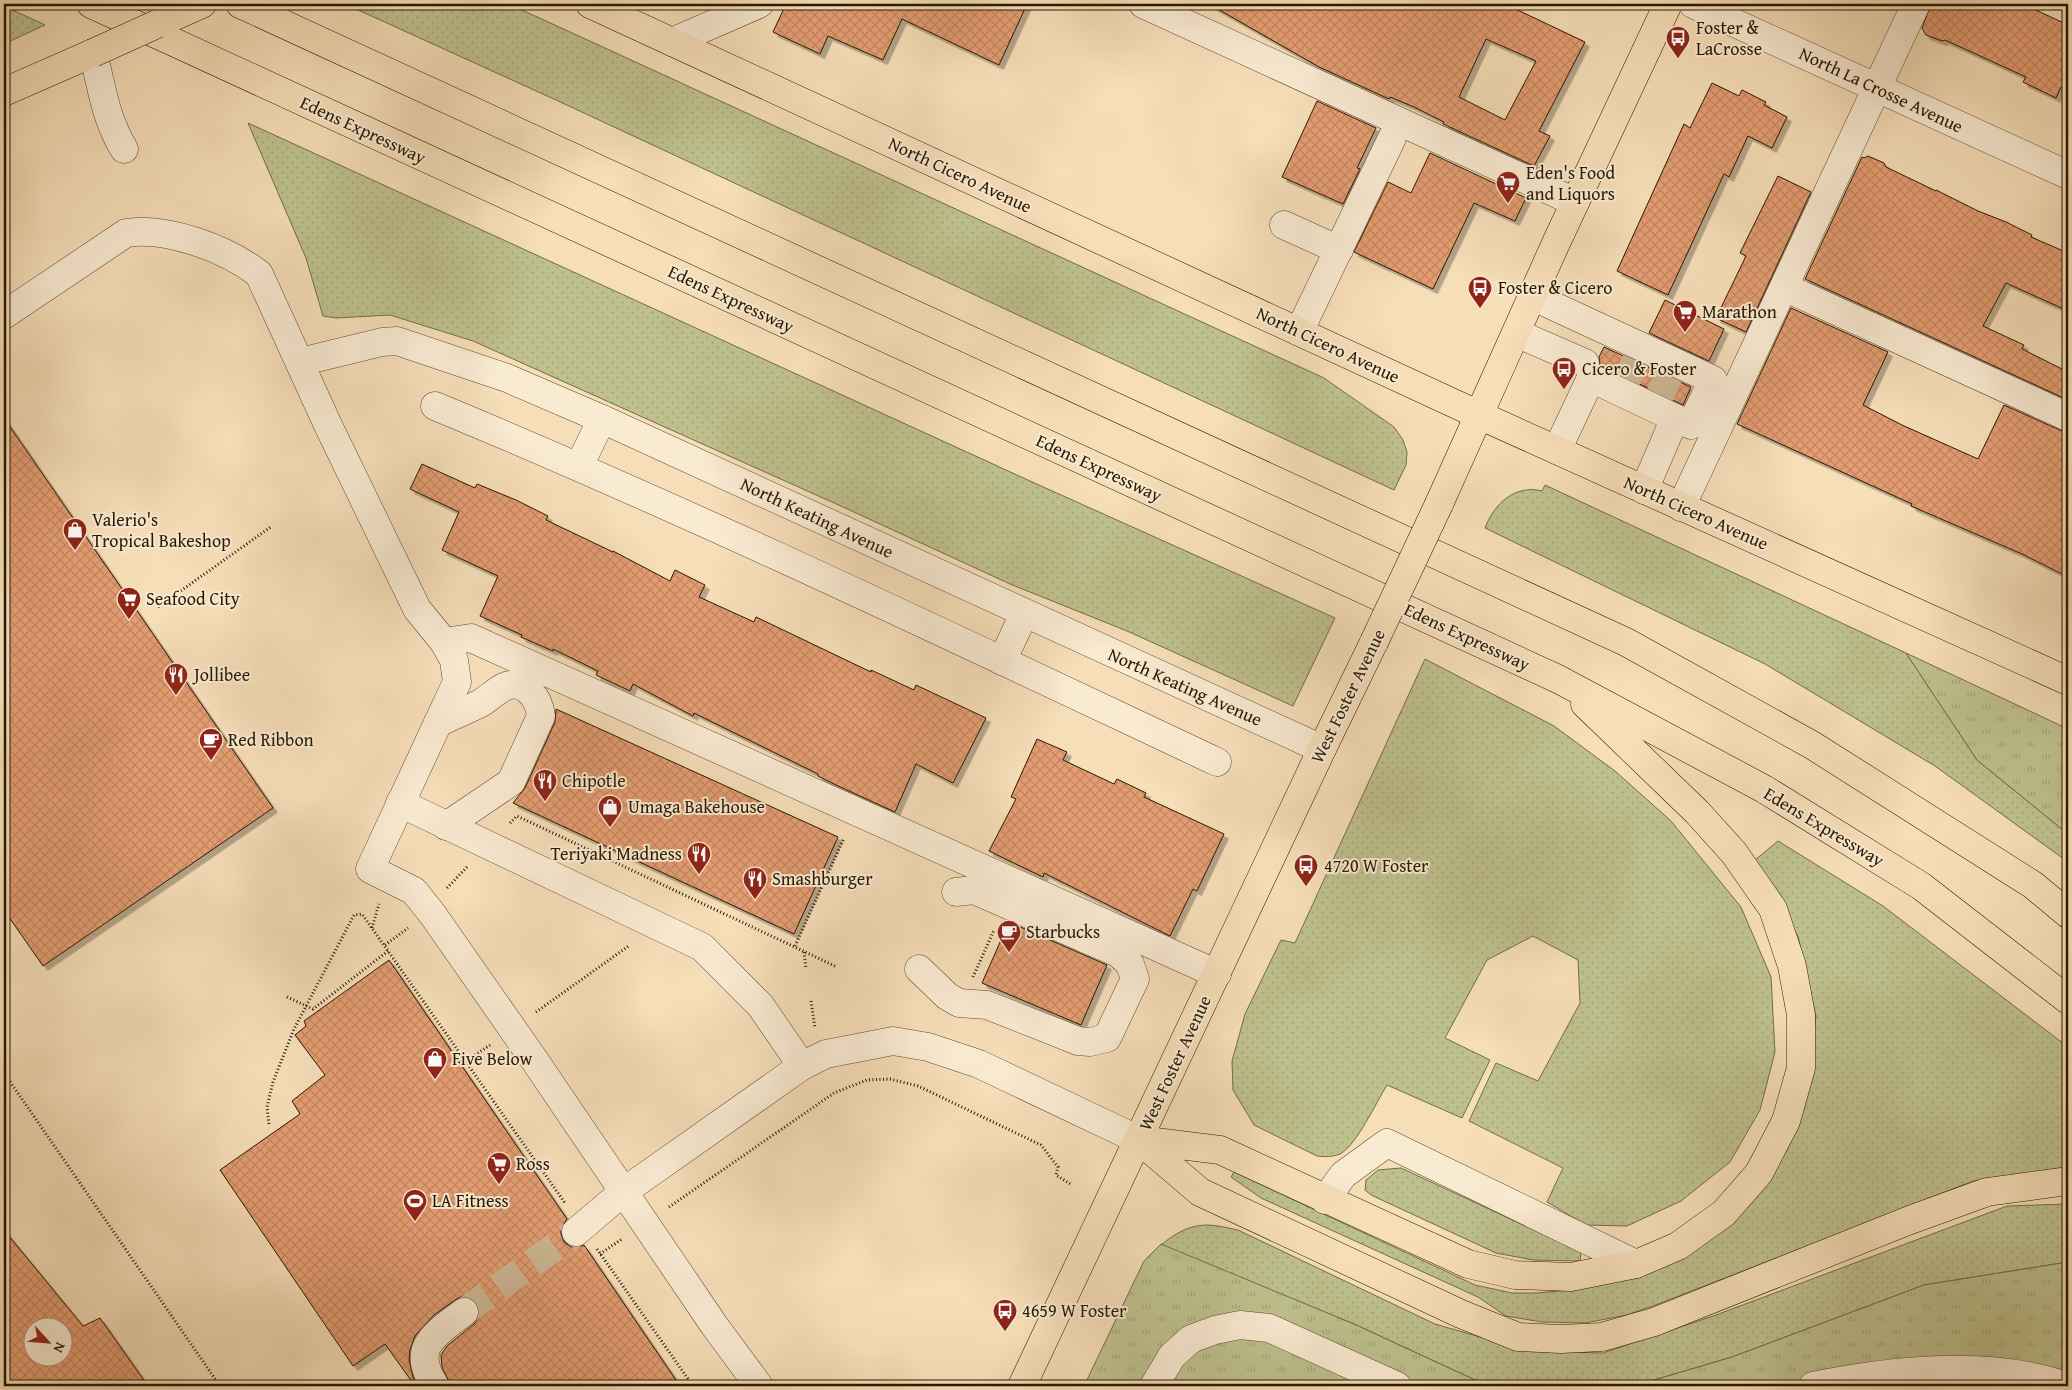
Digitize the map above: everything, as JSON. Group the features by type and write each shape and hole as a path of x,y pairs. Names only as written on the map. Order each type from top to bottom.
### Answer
{"main road":[{"name":"Edens Expressway","path":"91,4 1558,679 1764,789 1921,886 2068,1000"},
{"path":"4,92 202,4"},
{"path":"240,4 1626,642 1812,745 2033,885 2068,914"},
{"name":"North Cicero Avenue","path":"590,4 630,13 672,42 1479,416 2068,681"},
{"name":"West Foster Avenue","path":"1022,1386 1439,504 1575,202 1668,4"},
{"path":"1139,1140 1220,1150 1325,1200 1468,1264 1515,1275 1571,1277 1636,1264 1678,1246 1724,1213 1759,1173 1786,1121 1801,1068 1801,1015 1792,966 1773,910 1734,853 1697,812 1558,679"},
{"path":"1139,1140 1200,1192 1209,1197 1461,1314 1518,1337 1561,1339 1602,1337 1654,1322 1910,1220 1987,1192 2068,1181"}],"street":[{"path":"672,42 759,4"},
{"path":"1143,4 1575,202"},
{"name":"North La Crosse Avenue","path":"1693,4 2068,176"},
{"path":"1681,507 1916,4"},
{"path":"93,53 107,117 113,132 124,149"},
{"path":"1299,332 1392,138"},
{"path":"1284,225 1339,250"},
{"path":"7,305 126,233 139,231 173,234 211,248 249,266 259,274 327,423 417,609 444,642 454,660 458,682 370,869 414,891 513,1028 645,1224 759,1386"},
{"path":"1784,287 2068,418"},
{"path":"1516,333 1662,408 1691,425 1713,380 1640,350 1601,328 1532,296"},
{"path":"1557,450 1588,370 1601,328"},
{"name":"North Keating Avenue","path":"300,362 382,342 397,342 507,378 602,419 1322,749"},
{"path":"435,406 579,466 1217,762"},
{"path":"1644,490 1662,408"},
{"path":"579,466 602,419"},
{"path":"1002,661 1024,614"},
{"path":"444,642 471,638 1217,974"},
{"path":"438,723 484,701 504,687 514,684 535,696 539,704 541,716 511,782 446,826"},
{"path":"400,802 446,826 702,947 760,1005 802,1066"},
{"path":"919,969 946,996 960,1003 987,1005 1078,1041 1090,1042 1107,1038 1135,979 1130,964 1118,953 974,890 956,892"},
{"path":"579,1230 624,1192 802,1066 826,1054 893,1041 928,1047 979,1064 1139,1140"},
{"path":"1325,1200 1344,1175 1387,1143 1636,1264"},
{"path":"435,1386 429,1378 423,1356 431,1338 464,1312"},
{"path":"1154,1386 1172,1356 1191,1339 1215,1330 1240,1325 1269,1328 1397,1386"},
{"path":"1813,1386 1849,1379 1921,1370 1970,1370 2020,1374 2066,1386"}],"path":[{"path":"158,607 272,526"},
{"path":"795,946 845,835"},
{"path":"466,1062 636,940 662,884"},
{"path":"971,981 1006,905"},
{"path":"269,1124 267,1107 274,1082 294,1029 354,915 362,914 466,1062 579,1230 600,1254 693,1386"},
{"path":"287,997 313,1009 388,951"},
{"path":"804,952 806,969"},
{"path":"811,1001 816,1034"},
{"path":"4,1073 220,1386"},
{"path":"600,1254 834,1092 867,1080 890,1079 918,1086 1041,1145 1058,1167 1056,1176 1072,1184"}],"green space":[{"path":"345,4 509,4 1324,378 1394,427 1403,440 1407,452 1406,465 1394,490 556,100"},
{"path":"4,6 45,25 4,44"},
{"path":"248,123 1030,481 1335,618 1293,706 1127,631 1010,584 473,341 390,315 336,318 323,316 306,258"},
{"path":"1545,485 1906,653 1977,760 2068,834 2068,862 1935,766 1765,664 1485,528 1494,511 1507,498 1523,490 1542,491"},
{"path":"1906,653 2068,729 2068,834 1977,760"},
{"path":"1425,659 1554,726 1615,771 1671,821 1741,907 1771,977 1775,1052 1760,1110 1730,1162 1681,1201 1627,1226 1586,1225 1547,1202 1563,1168 1469,1121 1496,1063 1538,1081 1580,1003 1578,960 1533,936 1487,960 1445,1038 1490,1060 1462,1118 1387,1085 1353,1142 1340,1154 1326,1157 1317,1156 1254,1125 1233,1090 1232,1061 1245,1014 1281,940 1295,943"},
{"path":"1778,841 1883,906 2068,1047 2068,1167 1973,1181 1661,1303 1627,1315 1585,1323 1542,1322 1506,1316 1478,1297 1261,1198 1231,1177 1234,1172 1475,1285 1512,1293 1581,1289 1749,1206 1788,1149 1808,1083 1816,1016 1798,936 1755,860"},
{"path":"1401,1168 1581,1252 1580,1261 1533,1260 1496,1253 1371,1195 1365,1190 1366,1180 1378,1170"},
{"path":"2068,1204 2068,1262 1924,1285 1732,1357 1634,1386 1488,1386 1354,1324 1243,1279 1144,1261 1165,1242 1189,1228 1211,1225 1238,1230 1435,1324 1529,1351 1603,1353 1716,1315 2007,1206"},
{"path":"1161,1244 1354,1324 1488,1386 1084,1386 1144,1261"},
{"path":"2068,1262 2068,1386 1634,1386 1732,1357 1924,1285"}],"building":[{"path":"786,4 1027,4 999,65 902,19 883,60 828,36 820,54 773,32"},
{"path":"1209,4 1505,4 1585,42 1539,131 1550,136 1534,166 1443,124 1444,122 1414,107 1390,97 1389,99 1319,67","holes":["1486,39 1536,61 1505,120 1459,97"]},
{"path":"1931,4 2023,4 2068,25 2068,90 2061,87 2056,98 2023,82 2026,77 1945,40 1942,41 1926,35 1922,28"},
{"path":"1712,83 1739,96 1742,90 1766,102 1764,105 1787,117 1772,148 1748,136 1729,177 1724,174 1668,295 1617,271 1684,124 1690,128"},
{"path":"1317,101 1376,128 1357,168 1360,169 1343,204 1282,177"},
{"path":"1430,153 1526,198 1515,221 1474,203 1433,289 1354,252 1388,182 1411,193"},
{"path":"1868,156 1884,163 1886,167 1978,211 2006,222 2032,235 2031,237 2068,253 2068,311 2006,283 1983,326 2024,345 2022,349 2068,372 2068,400 1805,279 1862,157"},
{"path":"1778,176 1811,192 1746,332 1716,318 1746,256 1740,253"},
{"name":"Marathon","path":"1665,300 1724,329 1709,361 1649,333"},
{"path":"1791,308 1888,352 1863,405 1902,425 1978,459 2004,405 2068,432 2068,577 2022,554 1911,506 1912,504 1737,424"},
{"path":"1604,347 1691,387 1683,405 1600,365 1599,357"},
{"path":"4,418 273,808 43,966 4,910"},
{"path":"422,464 475,488 477,484 516,500 548,516 546,520 613,551 670,581 675,570 705,585 699,597 754,622 756,617 871,672 871,670 914,690 916,685 986,718 953,783 916,764 895,812 836,785 818,776 818,774 694,713 693,716 633,684 630,691 596,675 598,671 553,649 553,651 521,637 522,635 480,616 498,576 442,550 459,512 410,489"},
{"path":"556,709 838,837 794,934 513,803 525,788 555,722"},
{"path":"1037,739 1067,752 1063,760 1114,784 1117,779 1146,793 1144,797 1224,834 1197,891 1193,889 1170,936 1044,873 1043,877 989,851 1016,799 1011,797"},
{"path":"1009,922 1107,965 1081,1025 982,983"},
{"path":"389,960 567,1219 561,1227 564,1242 571,1247 584,1245 680,1386 451,1386 442,1367 441,1355 447,1346 474,1324 479,1318 480,1310 476,1302 470,1297 462,1296 434,1315 415,1336 409,1360 417,1386 415,1386 385,1344 353,1366 220,1170 300,1114 292,1101 325,1075 295,1035 306,1026 304,1021"},
{"path":"4,1230 83,1326 100,1318 148,1386 4,1386"}],"tunnel":[{"path":"1625,383 1639,354"},
{"path":"1658,399 1672,369"},
{"path":"464,1312 576,1232"}],"place":[{"name":"Foster & LaCrosse","path":"1678,59"},
{"name":"Eden's Food and Liquors","path":"1508,204"},
{"name":"Foster & Cicero","path":"1480,309"},
{"name":"Marathon","path":"1685,333"},
{"name":"Cicero & Foster","path":"1564,390"},
{"name":"Valerio's Tropical Bakeshop","path":"75,551"},
{"name":"Seafood City","path":"129,620"},
{"name":"Jollibee","path":"176,696"},
{"name":"Red Ribbon","path":"211,761"},
{"name":"Chipotle","path":"545,802"},
{"name":"Umaga Bakehouse","path":"610,828"},
{"name":"Teriyaki Madness","path":"699,875"},
{"name":"4720 W Foster","path":"1306,887"},
{"name":"Smashburger","path":"755,900"},
{"name":"Starbucks","path":"1009,953"},
{"name":"Five Below","path":"435,1080"},
{"name":"Ross","path":"499,1185"},
{"name":"LA Fitness","path":"415,1222"},
{"name":"4659 W Foster","path":"1005,1332"}]}
